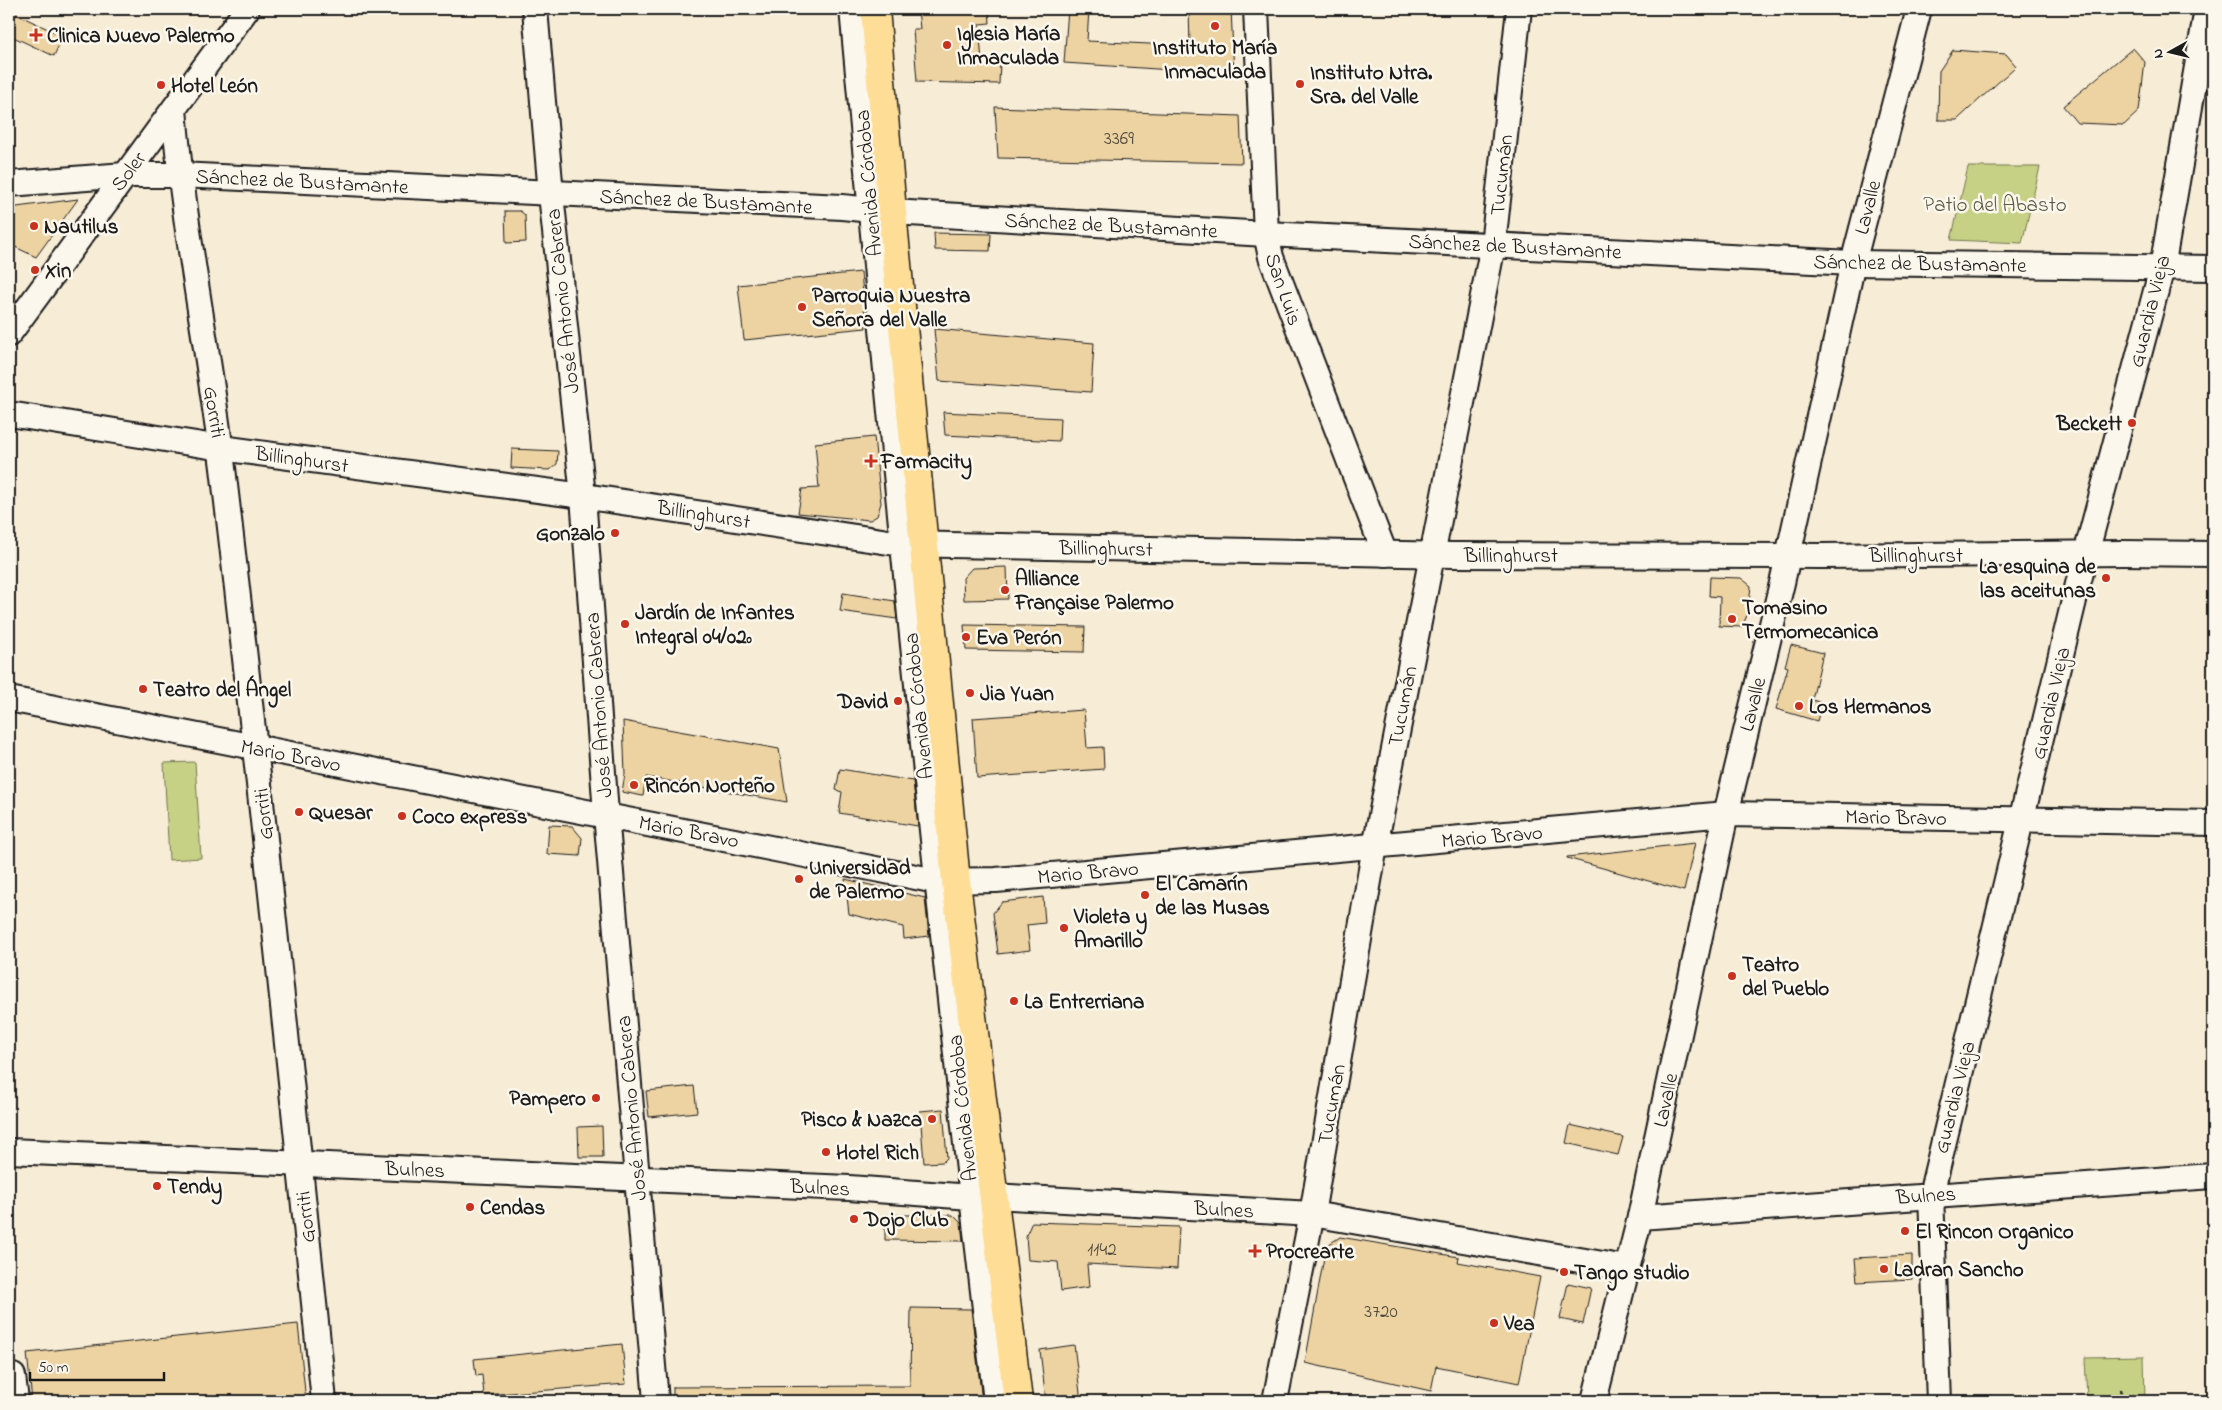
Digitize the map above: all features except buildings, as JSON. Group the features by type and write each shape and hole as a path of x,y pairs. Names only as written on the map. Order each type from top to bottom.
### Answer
{"main road":[{"name":"Avenida Córdoba","path":"875,9 880,211 946,881 982,1196 1018,1401"}],"street":[{"name":"Soler","path":"9,334 247,9"},
{"name":"José Antonio Cabrera","path":"535,9 551,194 583,496 606,814 656,1401"},
{"name":"Avenida Córdoba","path":"852,9 880,211"},
{"name":"San Luis","path":"1256,9 1266,234 1271,257 1385,554"},
{"name":"Tucumán","path":"1275,1401 1312,1214 1374,846 1493,244 1519,9"},
{"name":"Lavalle","path":"1594,1401 1640,1217 1726,814 1853,263 1918,9"},
{"name":"Guardia Vieja","path":"1939,1401 1931,1195 2086,554 2162,268 2207,9"},
{"name":"Gorriti","path":"174,109 179,175 221,448 256,749 324,1401"},
{"name":"Sánchez de Bustamante","path":"9,184 125,175 179,175 880,211 1266,234 1853,263 2213,268"},
{"name":"Billinghurst","path":"9,414 221,448 583,496 913,545 1385,554 1787,556 2213,554"},
{"name":"Mario Bravo","path":"9,699 256,749 606,814 946,881 996,880 1726,814 2213,823"},
{"name":"Bulnes","path":"9,1151 849,1188 1312,1214 1626,1268"},
{"name":"Bulnes","path":"1640,1217 2213,1176"},
{"name":"Avenida Córdoba","path":"982,1196 996,1401"},
{"path":"9,1376 12,1376 16,1401"}],"path":[{"path":"2119,1401 2121,1389"}],"green space":[{"name":"Patio del Abasto","path":"1968,167 2040,167 2022,243 1951,240"},
{"path":"195,762 201,858 169,860 164,763"},
{"path":"2144,1356 2145,1401 2087,1401 2085,1357"}],"place":[{"name":"Instituto María Inmaculada","path":"1215,26"},
{"name":"Clinica Nuevo Palermo","path":"36,35"},
{"name":"Iglesia María Inmaculada","path":"947,45"},
{"name":"Instituto Ntra. Sra. del Valle","path":"1300,84"},
{"name":"Hotel León","path":"161,85"},
{"name":"Nautilus","path":"34,226"},
{"name":"Xin","path":"35,270"},
{"name":"Parroquia Nuestra Señora del Valle","path":"802,307"},
{"name":"Beckett","path":"2132,423"},
{"name":"Farmacity","path":"871,461"},
{"name":"Gonzalo","path":"615,533"},
{"name":"La esquina de las aceitunas","path":"2106,578"},
{"name":"Alliance Française Palermo","path":"1005,590"},
{"name":"Tomasino Termomecanica","path":"1732,619"},
{"name":"Jardín de Infantes Integral 04/02º","path":"625,624"},
{"name":"Eva Perón","path":"966,637"},
{"name":"Teatro del Ángel","path":"143,689"},
{"name":"Jia Yuan","path":"970,693"},
{"name":"David","path":"898,701"},
{"name":"Los Hermanos","path":"1799,706"},
{"name":"Rincón Norteño","path":"634,785"},
{"name":"Quesar","path":"299,812"},
{"name":"Coco express","path":"402,816"},
{"name":"Universidad de Palermo","path":"799,879"},
{"name":"El Camarín de las Musas","path":"1145,895"},
{"name":"Violeta y Amarillo","path":"1064,928"},
{"name":"Teatro del Pueblo","path":"1732,976"},
{"name":"La Entrerriana","path":"1014,1001"},
{"name":"Pampero","path":"596,1098"},
{"name":"Pisco & Nazca","path":"932,1119"},
{"name":"Hotel Rich","path":"826,1152"},
{"name":"Tendy","path":"157,1186"},
{"name":"Cendas","path":"470,1207"},
{"name":"Dojo Club","path":"854,1219"},
{"name":"El Rincon Organico","path":"1905,1231"},
{"name":"Procrearte","path":"1255,1251"},
{"name":"Ladran Sancho","path":"1884,1269"},
{"name":"Tango studio","path":"1564,1272"},
{"name":"Vea","path":"1494,1323"}]}
